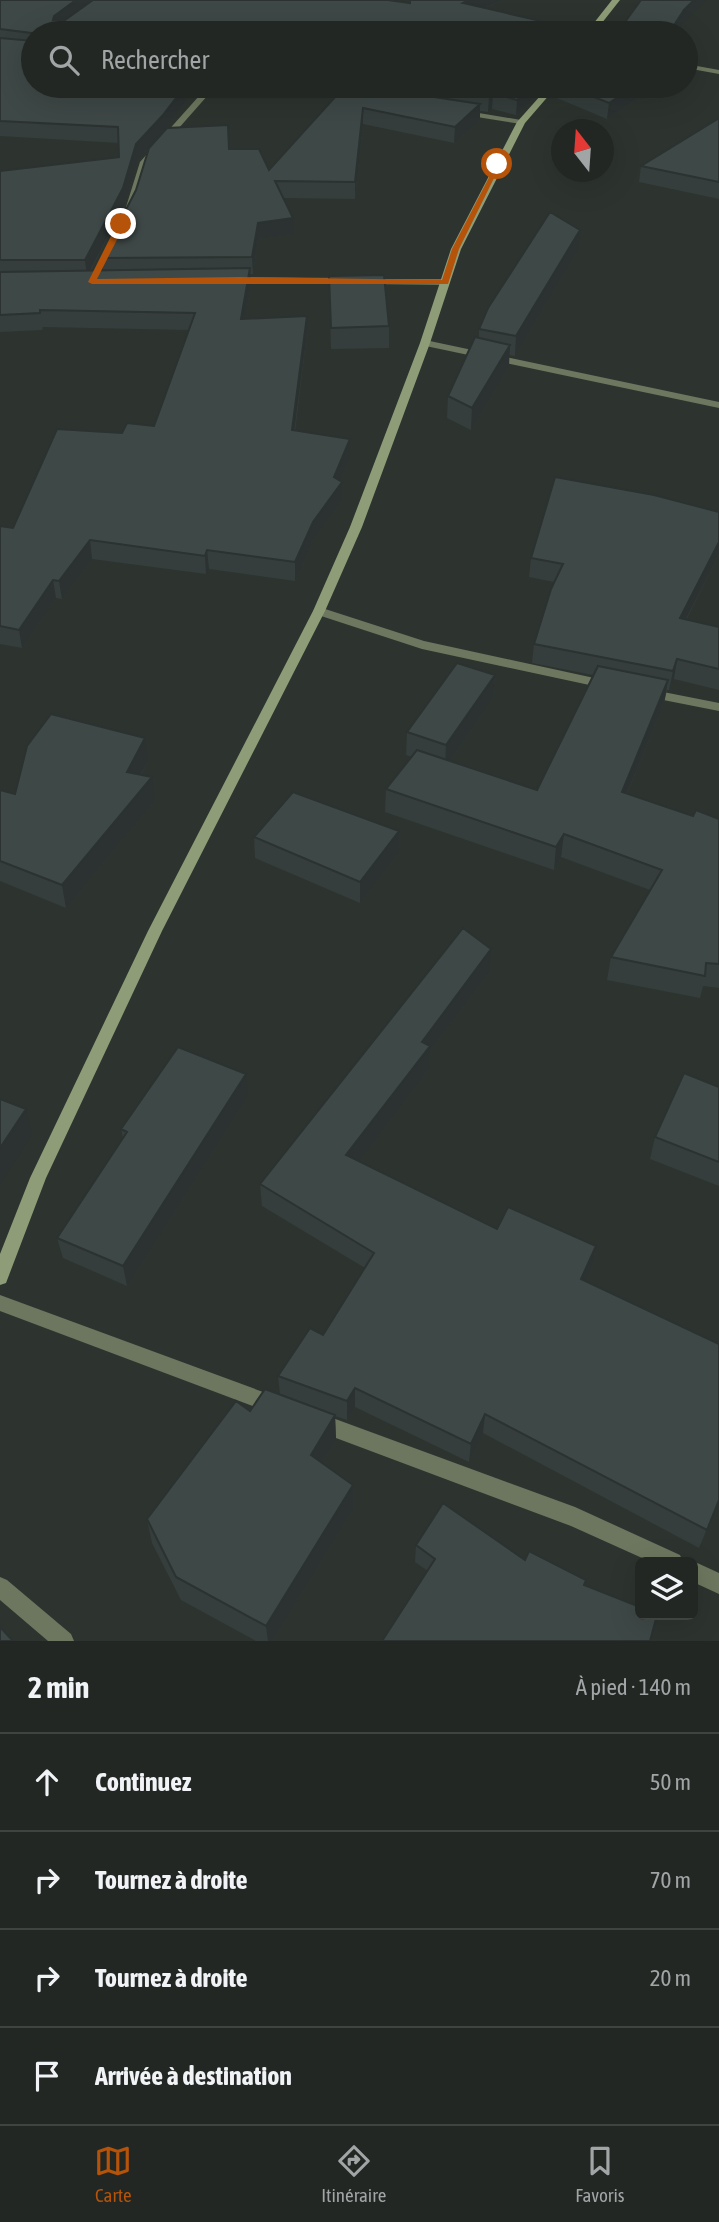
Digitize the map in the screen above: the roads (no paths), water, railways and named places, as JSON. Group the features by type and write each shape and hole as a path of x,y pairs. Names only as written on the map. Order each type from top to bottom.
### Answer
{"street":[{"path":"599,21 616,0"},
{"path":"698,68 719,72"},
{"path":"125,216 144,162 201,98"},
{"path":"0,1277 38,1178 149,943 319,611 356,527 425,343 456,249 522,122 543,98"},
{"path":"456,111 522,122"},
{"path":"225,280 445,282"},
{"path":"425,343 719,405"},
{"path":"319,611 422,645 719,707"},
{"path":"0,1303 575,1517 662,1557"},
{"path":"698,1574 719,1584"},
{"path":"0,1587 64,1641"}]}
